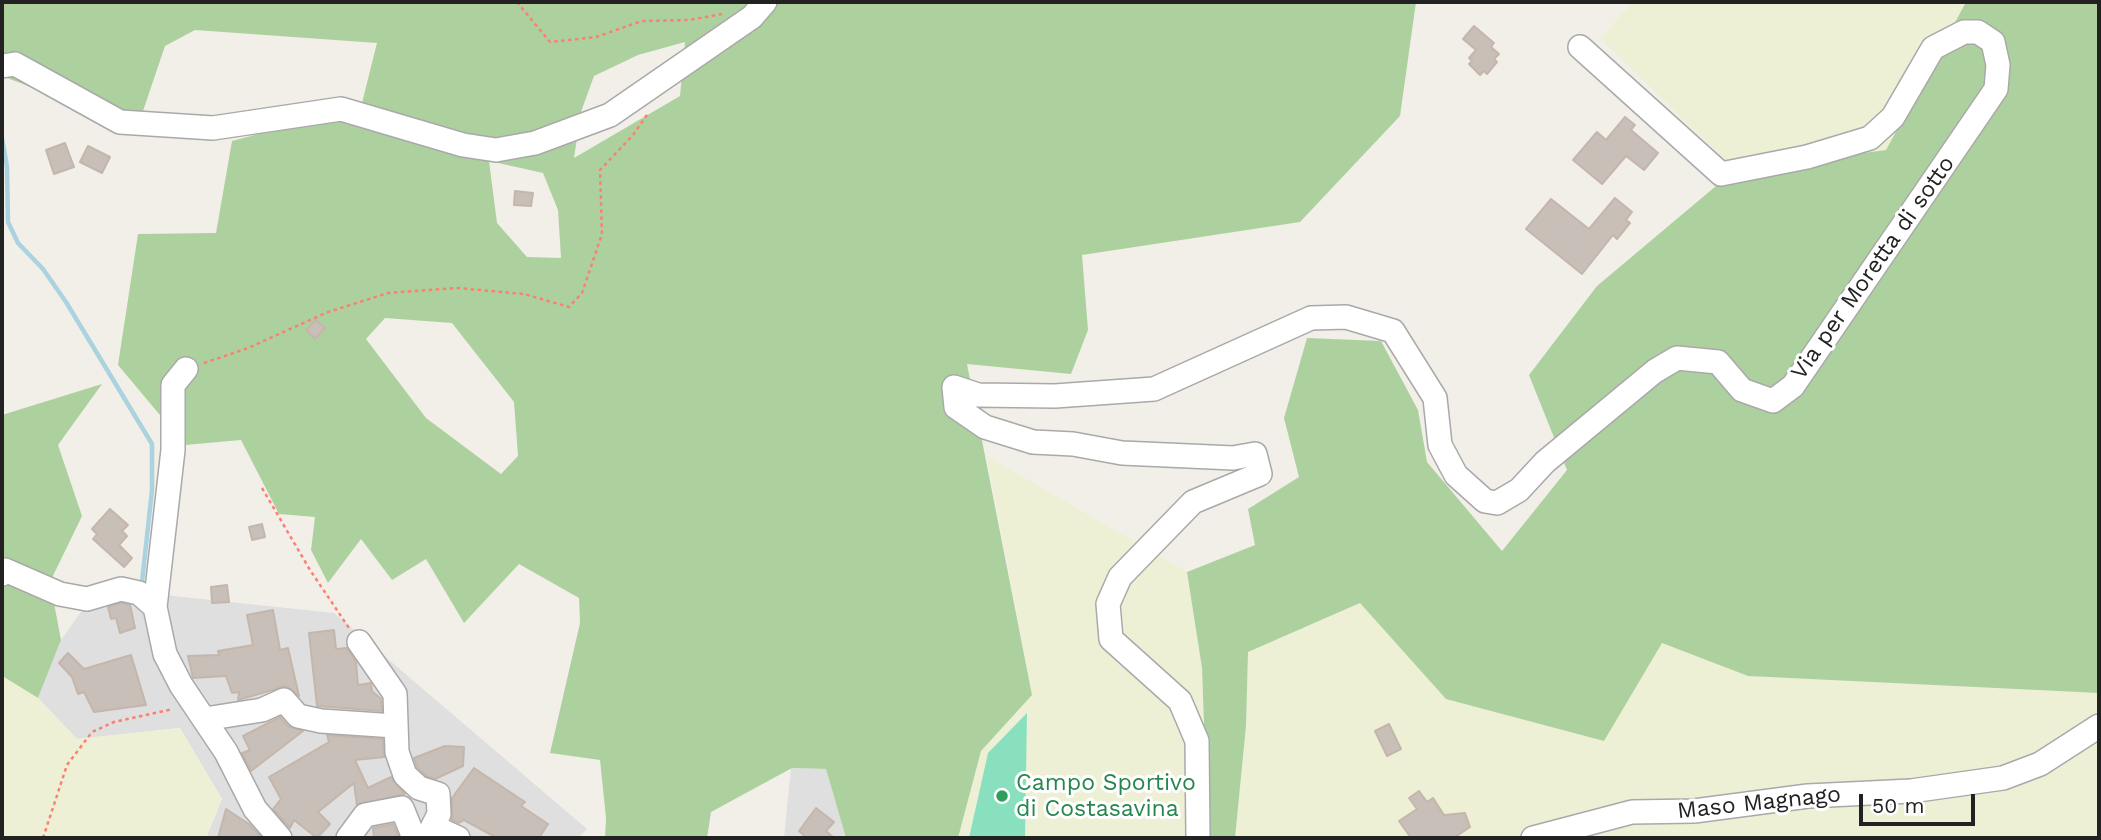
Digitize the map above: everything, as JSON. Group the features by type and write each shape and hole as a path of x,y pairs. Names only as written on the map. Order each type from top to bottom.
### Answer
{"street":[{"path":"2,66 15,64 120,122 213,128 341,110 463,145 496,150 535,144 610,115 752,17 765,2"},
{"name":"Via per Moretta di sotto","path":"1198,838 1197,741 1180,701 1111,639 1108,604 1120,577 1193,502 1260,474 1255,454 1233,458 1122,453 1073,444 1033,442 985,427 956,407 954,387 978,395 1055,396 1154,389 1311,318 1346,317 1393,331 1435,397 1440,444 1456,475 1485,500 1497,503 1519,490 1545,462 1656,371 1677,358 1718,362 1742,390 1773,401 1793,386 1996,89 1998,65 1993,42 1978,32 1964,32 1933,48 1894,117 1870,138 1807,156 1721,174 1580,47"},
{"path":"186,369 173,385 173,450 155,607 165,654 181,685 226,752 255,809 279,838"},
{"path":"2,574 5,570 60,594 87,599 121,589 139,593 155,607"},
{"path":"359,642 396,694 397,752 405,775 419,788 438,794 439,814 430,832 458,838"},
{"path":"201,712 262,710 284,700 298,716 321,721 395,726"},
{"name":"Maso Magnago","path":"1533,838 1632,813 1695,811 1808,796 1912,791 2003,778 2040,764 2099,726"},
{"path":"348,838 365,815 402,808 414,838"}],"path":[{"path":"517,2 550,42 596,37 642,21 689,20 724,14"},
{"path":"186,369 248,348 328,312 387,293 458,288 524,294 569,307 582,293 602,234 600,170 633,135 653,107"},
{"path":"262,488 310,570 359,642"},
{"path":"44,838 67,765 92,732 114,722 150,712 201,712"}],"shaded area":[{"path":"98,588 334,613 587,829 578,838 206,838 222,799 180,728 77,739 38,698 61,640"},
{"path":"791,768 826,769 846,838 784,838"}],"green space":[{"path":"2,2 1416,2 1400,116 1300,222 1082,255 1088,330 1071,374 967,364 1032,695 981,751 958,838 846,838 826,769 792,768 711,812 707,838 605,838 606,818 600,760 550,753 580,623 579,598 519,564 464,623 426,559 392,580 361,539 328,583 311,550 315,517 279,514 241,440 185,445 118,365 138,234 216,233 232,141 361,107 377,43 195,30 165,46 141,117 99,113 2,76","holes":["685,42 680,96 574,158 581,112 594,76 638,55","489,161 543,173 558,210 561,258 527,257 497,223","385,318 452,323 514,402 518,456 501,474 426,418 366,339"]},
{"path":"1633,2 1966,2 1886,150 1735,170 1600,38"},
{"path":"1966,2 2099,2 2099,693 1748,676 1662,643 1604,741 1446,699 1360,603 1248,652 1246,726 1235,838 1208,838 1202,668 1187,572 1255,545 1248,509 1299,477 1284,418 1307,338 1381,341 1418,410 1427,462 1502,551 1567,470 1529,375 1597,286 1735,170 1886,150"},
{"path":"102,384 58,445 82,516 50,582 61,640 38,698 4,677 2,682 2,415"},
{"path":"987,456 1187,572 1202,668 1208,838 958,838 981,751 1032,695"},
{"path":"1361,603 1446,699 1661,643 1748,676 2099,693 2099,838 1235,838 1246,726 1248,652"},
{"path":"4,677 38,698 77,739 180,728 222,799 206,838 2,838"},
{"name":"Campo Sportivo di Costasavina","path":"1027,713 1025,838 969,838 988,753"}],"building":[{"path":"1474,26 1494,43 1491,47 1499,54 1494,59 1497,62 1487,74 1484,71 1480,75 1469,64 1472,61 1469,58 1476,50 1463,39"},
{"path":"1625,117 1635,125 1631,130 1658,153 1644,170 1626,156 1602,184 1573,160 1597,132 1606,140"},
{"path":"65,143 74,167 54,174 46,150"},
{"path":"88,146 110,157 102,173 80,162"},
{"path":"515,191 533,193 531,206 514,205"},
{"path":"1615,198 1632,212 1626,220 1630,223 1617,239 1613,235 1582,274 1526,229 1551,199 1589,229"},
{"path":"316,320 325,328 315,339 306,330"},
{"path":"110,509 128,525 122,531 127,536 119,545 132,558 124,567 93,539 97,534 92,529"},
{"path":"262,524 265,537 252,540 249,527"},
{"path":"227,585 229,602 212,603 211,587"},
{"path":"121,603 130,605 135,628 120,633 116,618 111,619 108,607"},
{"path":"273,610 280,650 288,648 299,696 286,686 238,700 239,692 232,693 226,676 193,678 188,656 219,655 218,651 253,645 247,615"},
{"path":"334,630 336,649 347,648 356,662 358,685 371,683 372,691 381,699 382,711 317,706 309,633"},
{"path":"68,653 84,669 131,655 146,705 94,712 84,692 78,694 72,677 59,663"},
{"path":"280,717 288,726 303,731 251,771 242,753 250,750 243,736"},
{"path":"1389,724 1401,749 1387,756 1375,731"},
{"path":"327,735 383,739 384,757 355,760 368,788 391,777 405,794 357,805 354,783 318,812 330,824 317,838 294,820 290,828 273,809 281,799 269,777 329,742"},
{"path":"445,746 464,747 463,766 435,779 426,776 417,767 414,758"},
{"path":"474,768 525,802 521,806 548,824 539,838 497,838 464,820 459,823 452,820 452,798"},
{"path":"1419,791 1427,802 1433,798 1444,815 1465,813 1470,827 1454,838 1411,838 1399,821 1417,809 1409,798"},
{"path":"816,808 834,822 826,831 834,838 807,838 799,831"},
{"path":"226,809 249,824 262,838 218,838"},
{"path":"393,824 399,838 374,838 373,828"}],"waterway":[{"path":"2,138 7,167 8,222 18,243 43,269 66,302 152,444 152,490 142,582"}],"place":[{"name":"Campo Sportivo di Costasavina","path":"1002,796"}]}
